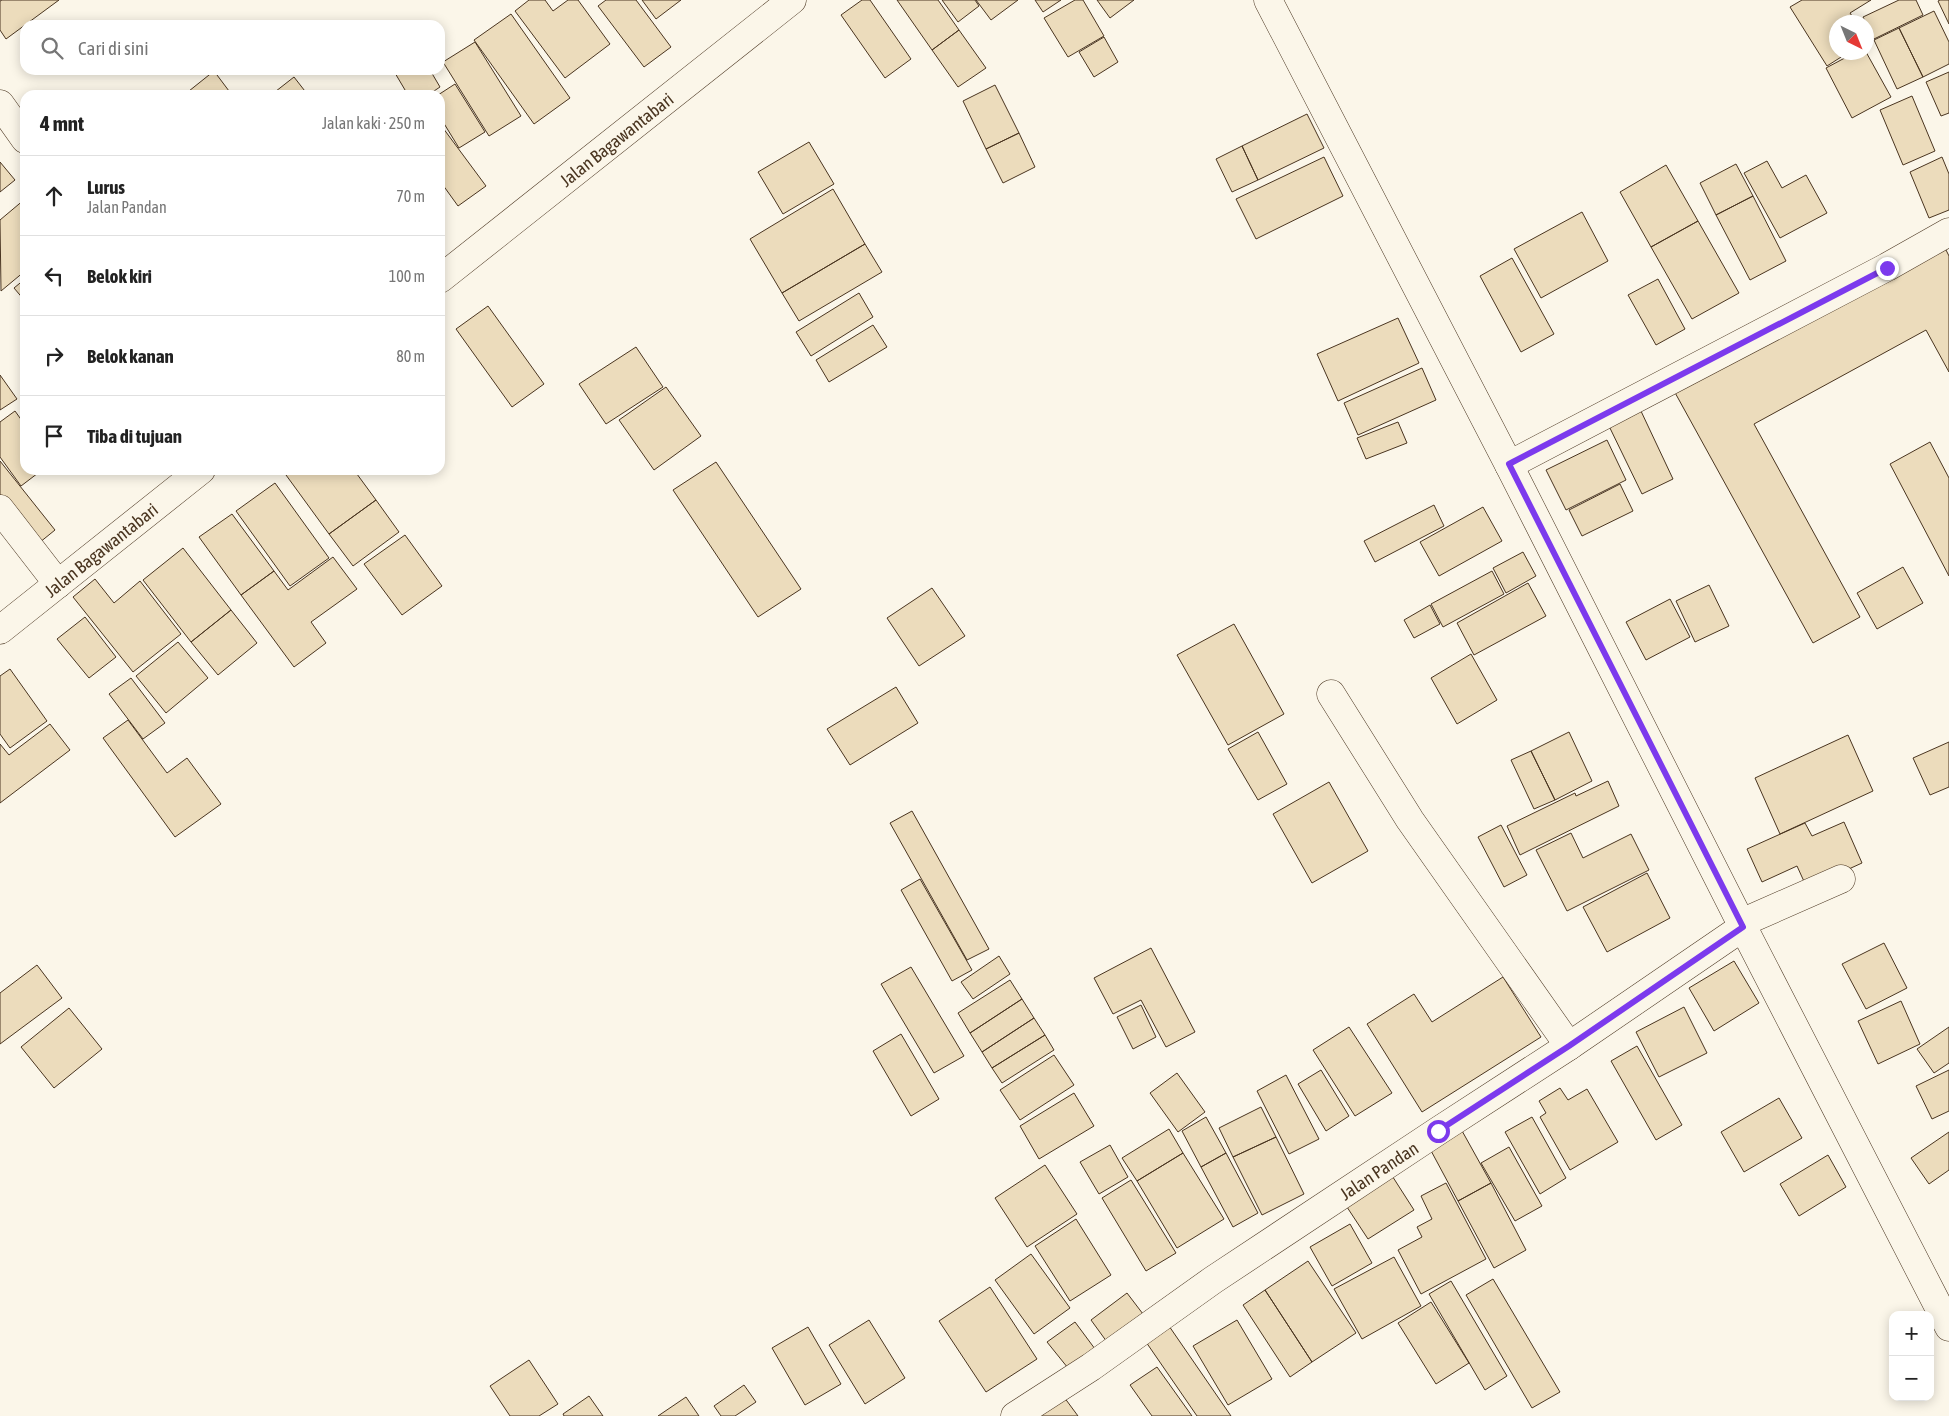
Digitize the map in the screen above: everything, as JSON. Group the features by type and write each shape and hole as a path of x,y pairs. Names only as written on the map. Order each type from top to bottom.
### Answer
{"street":[{"name":"Jalan Bagawantabari","path":"445,275 792,0"},
{"path":"1268,0 1509,464 1742,925 1949,1327"},
{"path":"0,104 20,132"},
{"path":"1509,464 1887,268 1949,232"},
{"name":"Jalan Bagawantabari","path":"0,630 195,475"},
{"path":"0,509 58,584"},
{"path":"1331,694 1410,820 1569,1046"},
{"name":"Jalan Pandan","path":"1015,1416 1091,1367 1229,1269 1569,1046 1742,925 1841,879"}],"building":[{"path":"59,0 32,20 20,20 20,29 6,39 0,30 0,1"},
{"path":"529,0 545,0 553,11 568,0 578,0 610,44 565,78 515,11"},
{"path":"606,0 636,0 671,47 644,67 598,6"},
{"path":"642,0 681,0 656,19"},
{"path":"862,0 870,0 911,59 885,78 841,15"},
{"path":"897,0 938,0 959,30 932,50"},
{"path":"942,0 975,0 979,6 958,22"},
{"path":"976,0 1018,0 991,20"},
{"path":"1035,0 1061,0 1043,12"},
{"path":"1075,0 1083,0 1104,36 1068,57 1044,18"},
{"path":"1097,0 1134,0 1110,18"},
{"path":"1802,0 1871,0 1850,13 1851,15 1829,15 1829,60 1836,60 1827,66 1790,7"},
{"path":"1899,0 1916,0 1923,15 1874,39 1874,15 1867,15"},
{"path":"1949,0 1949,24 1938,1"},
{"path":"1934,11 1949,42 1949,64 1923,77 1899,28"},
{"path":"511,14 570,98 534,124 474,40"},
{"path":"1899,28 1923,77 1897,89 1874,40"},
{"path":"959,30 986,68 958,87 932,50"},
{"path":"1104,37 1118,62 1094,77 1079,52"},
{"path":"475,42 521,116 489,136 445,65 445,61"},
{"path":"1841,60 1870,60 1891,97 1852,118 1826,68"},
{"path":"1949,72 1949,113 1941,116 1926,82"},
{"path":"209,75 217,75 228,90 190,90"},
{"path":"396,75 433,75 440,87 436,90 405,90"},
{"path":"294,77 304,90 277,90"},
{"path":"455,84 485,132 459,148 445,125 445,90"},
{"path":"995,85 1019,133 986,149 963,101"},
{"path":"1912,96 1935,151 1903,165 1880,110"},
{"path":"1307,114 1324,148 1258,180 1242,146"},
{"path":"445,131 486,186 458,206 445,188"},
{"path":"1019,133 1035,167 1003,183 986,149"},
{"path":"809,142 834,184 783,214 758,172"},
{"path":"1242,146 1258,180 1232,192 1216,159"},
{"path":"1324,157 1343,196 1256,239 1236,199"},
{"path":"1942,157 1949,174 1949,210 1929,218 1910,172"},
{"path":"1767,161 1782,188 1806,175 1827,213 1780,238 1744,173"},
{"path":"0,162 15,180 0,192"},
{"path":"1736,164 1753,196 1716,215 1700,183"},
{"path":"1666,165 1698,221 1651,247 1620,192"},
{"path":"833,189 865,244 782,293 750,239"},
{"path":"1753,196 1786,261 1750,280 1716,215"},
{"path":"20,203 20,275 1,291 0,220"},
{"path":"1582,212 1608,261 1541,298 1514,249"},
{"path":"1698,221 1739,293 1692,319 1651,247"},
{"path":"1942,242 1949,256 1949,372 1926,330 1754,424 1860,617 1813,643 1673,389"},
{"path":"865,244 882,272 799,321 782,293"},
{"path":"1512,258 1554,334 1521,352 1480,276"},
{"path":"1658,279 1685,329 1656,345 1628,295"},
{"path":"20,283 20,295 14,288"},
{"path":"859,293 873,317 811,356 796,332"},
{"path":"488,306 544,384 512,407 456,329"},
{"path":"1398,318 1419,363 1338,401 1317,354"},
{"path":"873,325 887,347 829,382 816,360"},
{"path":"636,347 663,387 606,424 579,384"},
{"path":"1422,368 1436,400 1358,435 1344,403"},
{"path":"0,375 17,399 0,410"},
{"path":"666,387 701,436 654,470 619,420"},
{"path":"1640,409 1673,479 1642,494 1608,424"},
{"path":"15,411 20,418 20,475 35,475 21,486 0,457 0,422"},
{"path":"1398,422 1407,443 1366,459 1357,438"},
{"path":"1607,440 1626,480 1566,510 1546,470"},
{"path":"1930,442 1949,478 1949,576 1890,464"},
{"path":"0,461 55,530 34,547 0,504"},
{"path":"716,462 801,589 758,617 673,490"},
{"path":"286,475 358,475 376,500 329,534"},
{"path":"275,483 329,558 290,586 236,511"},
{"path":"1620,484 1633,511 1582,536 1569,510"},
{"path":"376,500 399,532 353,566 329,534"},
{"path":"1434,505 1444,526 1375,562 1364,541"},
{"path":"1483,507 1502,541 1439,576 1420,542"},
{"path":"232,514 274,571 241,595 199,537"},
{"path":"405,535 442,586 402,615 364,564"},
{"path":"183,548 231,610 191,642 143,580"},
{"path":"1523,552 1536,576 1506,593 1493,568"},
{"path":"333,557 357,589 311,622 326,643 294,667 241,595 274,571 288,590"},
{"path":"1903,567 1923,603 1877,629 1857,593"},
{"path":"1492,571 1504,594 1443,627 1431,604"},
{"path":"95,579 114,603 140,581 181,634 133,672 73,597"},
{"path":"1528,583 1546,616 1474,655 1457,623"},
{"path":"1709,585 1729,626 1695,642 1676,601"},
{"path":"932,588 965,636 919,666 887,618"},
{"path":"1670,599 1690,637 1646,660 1626,622"},
{"path":"1430,605 1440,624 1414,638 1404,620"},
{"path":"231,610 257,643 218,675 191,642"},
{"path":"85,617 116,657 89,678 57,639"},
{"path":"1234,624 1284,714 1228,745 1177,655"},
{"path":"178,642 208,678 166,713 136,676"},
{"path":"1471,654 1497,700 1457,724 1431,678"},
{"path":"10,669 47,721 10,748 0,734 0,676"},
{"path":"131,678 165,723 143,739 109,694"},
{"path":"896,687 918,723 850,765 827,729"},
{"path":"128,720 167,773 187,758 221,804 175,837 103,738"},
{"path":"50,724 70,750 0,803 0,744 9,755"},
{"path":"1258,732 1287,784 1258,800 1228,749"},
{"path":"1569,732 1592,781 1555,800 1531,751"},
{"path":"1848,735 1873,791 1780,834 1755,778"},
{"path":"1949,742 1949,787 1930,795 1913,758"},
{"path":"1531,751 1555,800 1534,809 1511,760"},
{"path":"1608,781 1619,806 1520,855 1507,826 1575,793 1576,796"},
{"path":"1329,782 1368,851 1312,883 1273,814"},
{"path":"912,811 989,949 967,960 890,823"},
{"path":"1844,822 1862,863 1807,888 1797,866 1762,882 1747,849 1805,823 1812,836"},
{"path":"1501,825 1527,875 1504,887 1478,837"},
{"path":"1571,833 1583,858 1631,834 1649,870 1567,911 1536,850"},
{"path":"1647,873 1670,918 1607,952 1583,907"},
{"path":"920,879 972,970 952,981 901,890"},
{"path":"1884,943 1907,988 1866,1009 1842,964"},
{"path":"1151,948 1195,1032 1166,1047 1141,1000 1113,1014 1094,978"},
{"path":"999,956 1010,974 973,999 961,982"},
{"path":"1734,961 1759,1003 1714,1031 1689,988"},
{"path":"37,965 62,998 0,1044 0,993"},
{"path":"911,967 964,1056 934,1073 881,984"},
{"path":"1503,977 1541,1037 1422,1112 1367,1024 1414,994 1432,1022"},
{"path":"1010,980 1022,999 970,1033 958,1013"},
{"path":"1022,999 1034,1018 982,1052 970,1033"},
{"path":"1901,1001 1920,1044 1878,1064 1858,1021"},
{"path":"1141,1005 1156,1037 1133,1049 1117,1017"},
{"path":"1684,1007 1707,1053 1659,1077 1636,1032"},
{"path":"69,1008 102,1049 54,1088 21,1047"},
{"path":"1034,1018 1045,1035 992,1068 982,1052"},
{"path":"1349,1027 1392,1093 1355,1116 1313,1050"},
{"path":"1949,1027 1949,1063 1934,1073 1917,1049"},
{"path":"901,1034 939,1099 911,1116 873,1051"},
{"path":"1045,1035 1054,1050 1002,1083 992,1068"},
{"path":"1637,1046 1682,1125 1656,1140 1611,1061"},
{"path":"1054,1055 1074,1085 1020,1120 1000,1090"},
{"path":"1321,1070 1349,1116 1326,1131 1298,1084"},
{"path":"1949,1070 1949,1111 1932,1119 1916,1086"},
{"path":"1177,1073 1205,1112 1178,1132 1150,1093"},
{"path":"1286,1075 1319,1139 1289,1154 1257,1091"},
{"path":"1560,1088 1568,1100 1587,1089 1618,1142 1570,1170 1540,1117 1546,1113 1539,1101"},
{"path":"1074,1093 1094,1126 1039,1159 1020,1126"},
{"path":"1779,1098 1802,1138 1744,1172 1721,1132"},
{"path":"1261,1107 1276,1137 1233,1157 1219,1128"},
{"path":"1206,1117 1226,1153 1201,1167 1182,1131"},
{"path":"1532,1117 1566,1178 1540,1194 1505,1132"},
{"path":"1169,1129 1183,1153 1137,1181 1122,1158"},
{"path":"1461,1129 1491,1183 1458,1201 1429,1147"},
{"path":"1949,1132 1949,1170 1929,1184 1911,1158"},
{"path":"1276,1137 1304,1194 1262,1215 1233,1157"},
{"path":"1110,1145 1128,1177 1099,1194 1080,1162"},
{"path":"1509,1147 1542,1206 1515,1221 1481,1163"},
{"path":"1183,1153 1224,1219 1177,1248 1137,1181"},
{"path":"1226,1153 1258,1213 1233,1227 1201,1167"},
{"path":"1828,1155 1846,1187 1799,1216 1780,1184"},
{"path":"1045,1165 1077,1214 1027,1247 995,1198"},
{"path":"1389,1171 1414,1210 1368,1239 1343,1201"},
{"path":"1131,1180 1176,1253 1146,1271 1102,1198"},
{"path":"1446,1183 1486,1259 1421,1294 1398,1250 1422,1237 1417,1227 1432,1219 1421,1196"},
{"path":"1491,1183 1526,1250 1494,1268 1458,1201"},
{"path":"1076,1219 1111,1275 1070,1301 1035,1246"},
{"path":"1350,1224 1372,1263 1332,1286 1310,1247"},
{"path":"1031,1254 1070,1308 1034,1334 995,1280"},
{"path":"1394,1257 1421,1306 1362,1339 1334,1289"},
{"path":"1308,1261 1356,1333 1312,1362 1265,1290"},
{"path":"1493,1279 1560,1392 1532,1408 1466,1295"},
{"path":"1451,1281 1507,1376 1485,1390 1429,1294"},
{"path":"990,1287 1037,1359 986,1392 939,1321"},
{"path":"1265,1290 1312,1362 1290,1377 1243,1305"},
{"path":"1127,1293 1143,1314 1107,1342 1091,1320"},
{"path":"1431,1302 1469,1363 1436,1384 1398,1323"},
{"path":"869,1320 905,1378 865,1404 829,1345"},
{"path":"1237,1320 1272,1379 1228,1405 1193,1346"},
{"path":"1075,1322 1098,1353 1072,1373 1047,1342"},
{"path":"1169,1326 1231,1416 1197,1416 1146,1342"},
{"path":"808,1327 841,1384 805,1405 772,1348"},
{"path":"529,1360 558,1404 539,1416 510,1416 490,1386"},
{"path":"1157,1367 1192,1416 1152,1416 1130,1385"},
{"path":"744,1385 756,1402 735,1416 721,1416 714,1406"},
{"path":"589,1396 603,1416 564,1416 563,1414"},
{"path":"686,1397 699,1416 658,1416"},
{"path":"1064,1397 1078,1416 1038,1416"}],"route":[{"path":"1438,1131 1569,1046 1743,927 1509,464 1887,268"}]}
